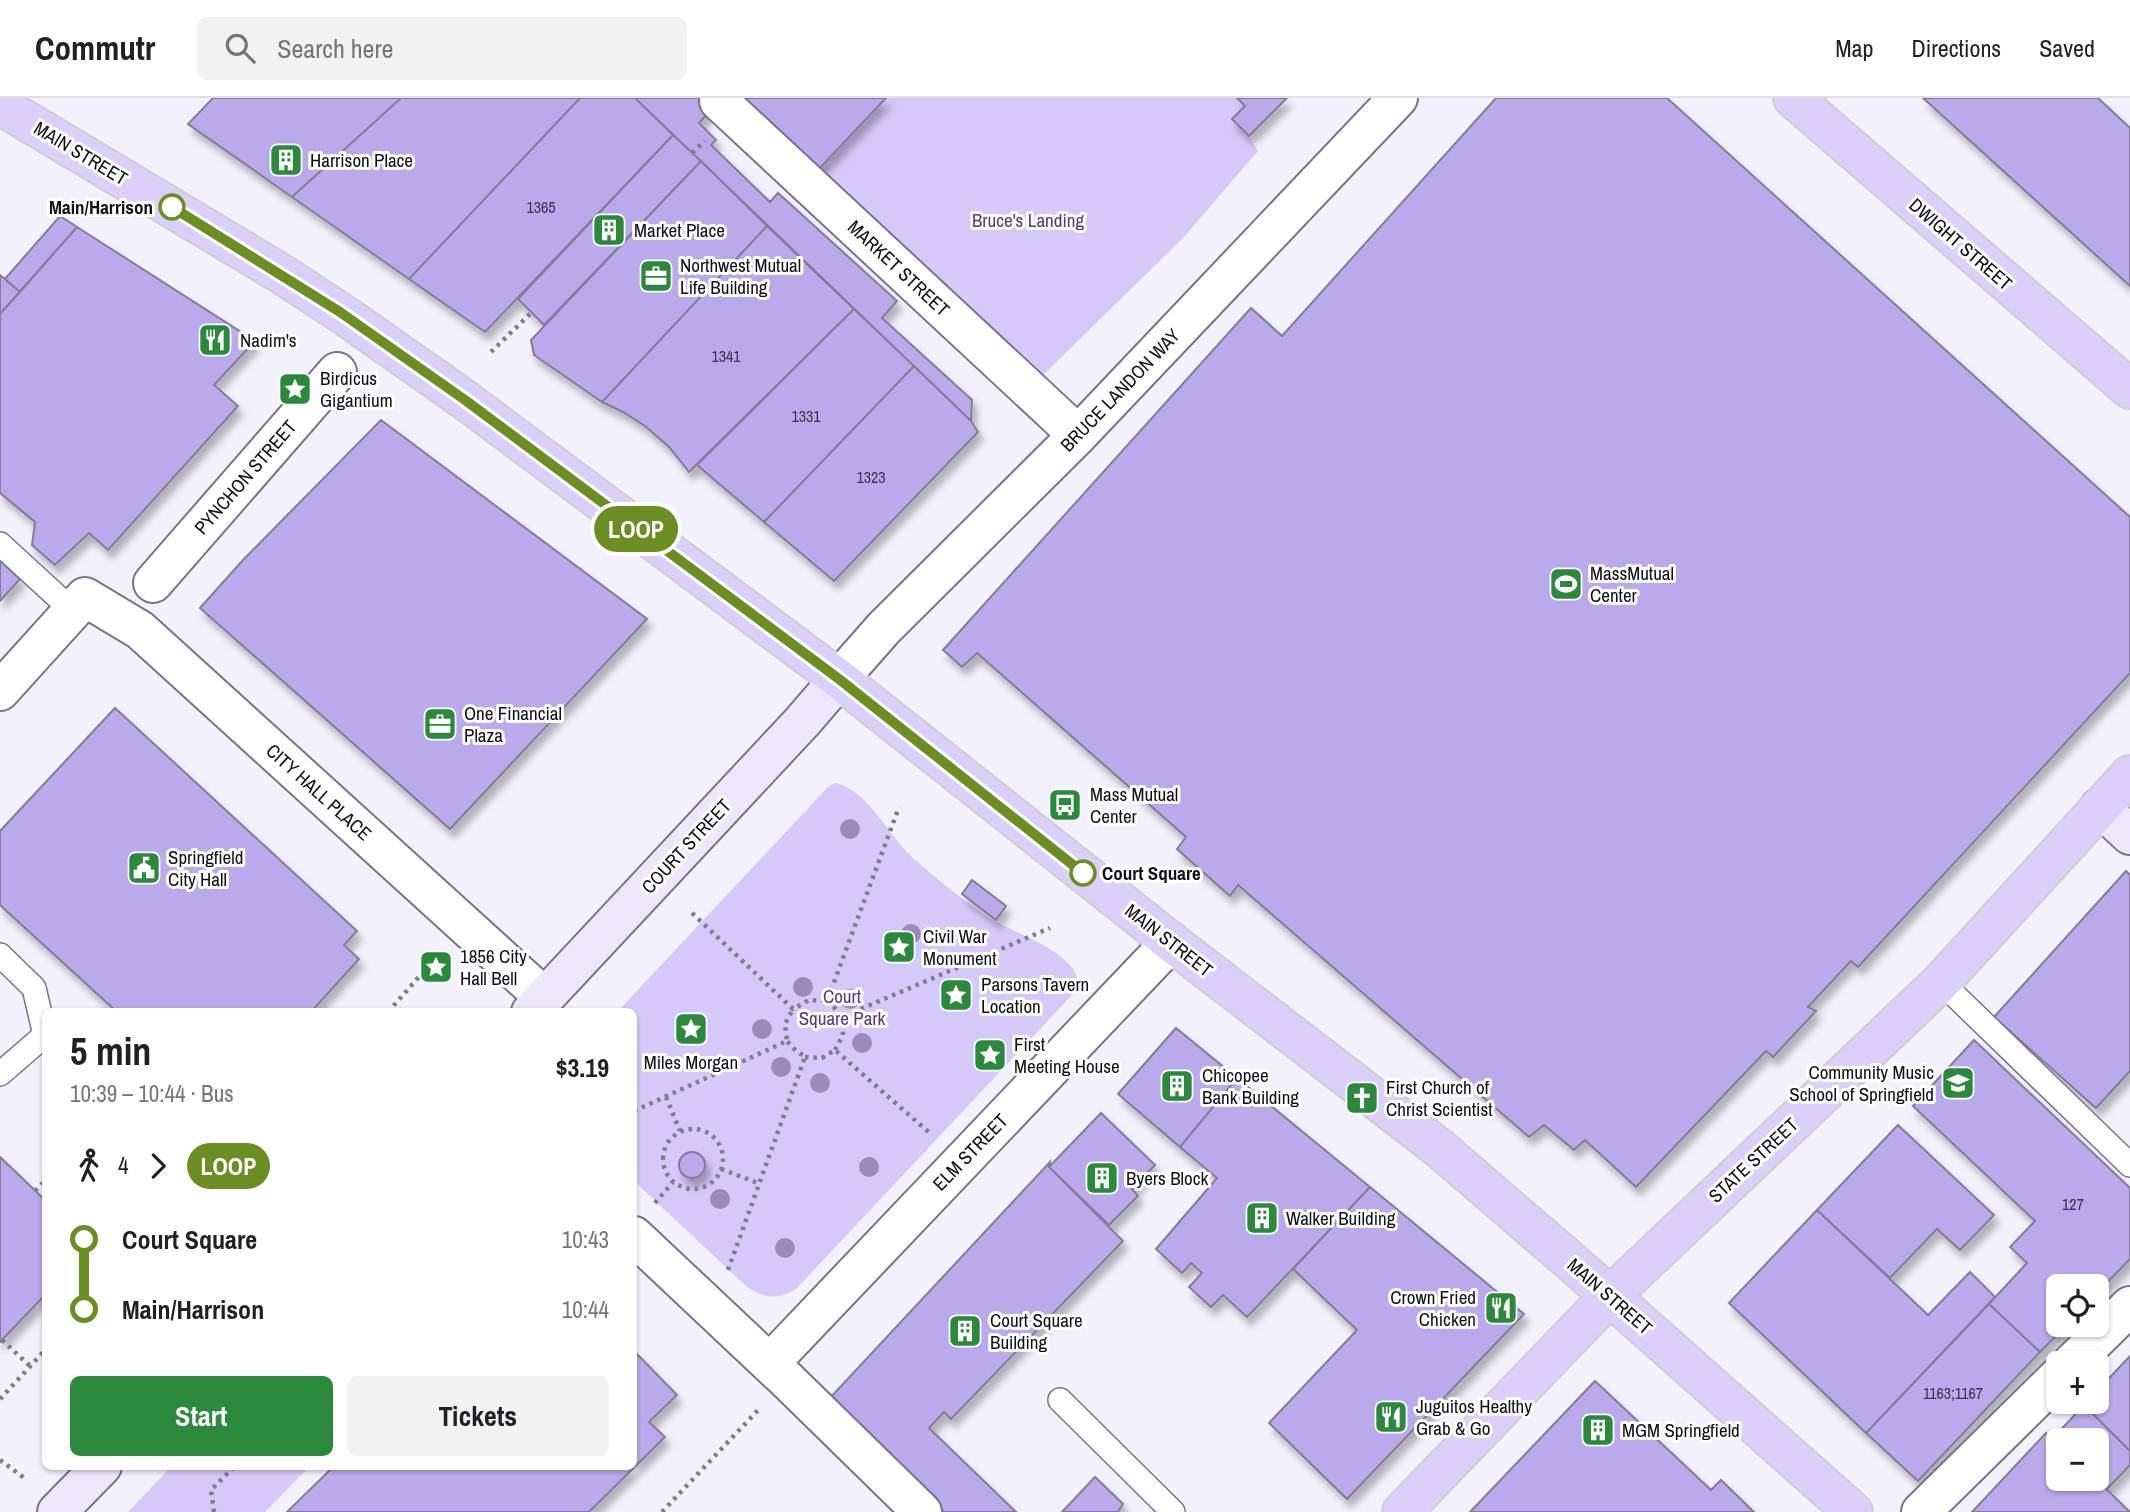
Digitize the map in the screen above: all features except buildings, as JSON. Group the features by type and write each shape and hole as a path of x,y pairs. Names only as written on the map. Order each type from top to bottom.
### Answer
{"main road":[{"name":"DWIGHT STREET","path":"1793,98 2130,389"},
{"name":"MAIN STREET","path":"0,105 280,273 370,332 839,679 1171,942 1440,1148 1853,1512"},
{"name":"COURT STREET","path":"538,1004 839,679"},
{"name":"STATE STREET","path":"1402,1512 1611,1296 1941,982 2130,775"},
{"path":"2101,807 2130,835"},
{"path":"57,1512 98,1470"}],"street":[{"name":"BRUCE LANDON WAY","path":"839,679 884,628 1078,435 1398,98"},
{"name":"MARKET STREET","path":"719,101 1078,435"},
{"name":"PYNCHON STREET","path":"153,583 337,372"},
{"path":"0,691 79,604"},
{"name":"CITY HALL PLACE","path":"79,604 140,631 538,1004"},
{"name":"ELM STREET","path":"778,1371 962,1161 1171,942"},
{"path":"637,1239 778,1371 922,1512"},
{"path":"2084,1351 2130,1306"},
{"path":"1921,1512 2046,1389"}],"lane":[{"path":"0,544 79,604"},
{"path":"0,955 34,988 42,1022"},
{"path":"1941,982 2130,1165"},
{"path":"0,1074 42,1038"},
{"path":"1060,1400 1173,1512"}],"path":[{"path":"491,352 531,313"},
{"path":"827,1002 899,807"},
{"path":"692,913 793,1009"},
{"path":"842,1017 1050,928"},
{"path":"392,1008 425,970"},
{"path":"809,1000 827,1002 834,1006 842,1017 844,1035 835,1051 822,1058 805,1057 793,1048 788,1041 785,1024 793,1009 809,1000"},
{"path":"637,1110 788,1041"},
{"path":"835,1051 962,1161"},
{"path":"707,1305 725,1280 805,1057"},
{"path":"666,1097 680,1131"},
{"path":"700,1129 717,1140 722,1149 722,1169 716,1178 700,1188 681,1187 666,1174 662,1155 671,1136 680,1131 700,1129"},
{"path":"722,1169 758,1183"},
{"path":"35,1191 42,1184"},
{"path":"2,1340 30,1366"},
{"path":"0,1399 42,1353"},
{"path":"662,1512 778,1371"},
{"path":"0,1460 27,1480"},
{"path":"215,1512 211,1490 231,1470"}],"green space":[{"name":"Bruce's Landing","path":"886,98 1237,98 1245,106 1232,120 1249,136 1258,151 1184,237 1029,389 816,172"},
{"name":"Court Square Park","path":"835,783 857,794 912,857 988,917 1063,958 1074,970 1077,982 1072,995 797,1288 784,1295 766,1296 747,1287 637,1184 637,1008 621,1008 828,787"},
{"path":"168,1470 306,1470 265,1512 128,1512"}],"bus line":[{"name":"LOOP","path":"172,207 340,312 465,400 839,679 1083,873"}],"place":[{"name":"Harrison Place","path":"286,160"},
{"name":"Main/Harrison","path":"172,207"},
{"name":"Market Place","path":"609,230"},
{"name":"Northwest Mutual Life Building","path":"656,276"},
{"name":"Nadim's","path":"215,340"},
{"name":"Birdicus Gigantium","path":"295,389"},
{"name":"MassMutual Center","path":"1566,584"},
{"name":"One Financial Plaza","path":"440,724"},
{"name":"Mass Mutual Center","path":"1065,805"},
{"name":"Springfield City Hall","path":"144,868"},
{"name":"Court Square","path":"1083,873"},
{"name":"Civil War Monument","path":"899,947"},
{"name":"1856 City Hall Bell","path":"436,967"},
{"name":"Parsons Tavern Location","path":"956,995"},
{"name":"Miles Morgan","path":"691,1029"},
{"name":"First Meeting House","path":"990,1055"},
{"name":"Community Music School of Springfield","path":"1958,1083"},
{"name":"Chicopee Bank Building","path":"1177,1086"},
{"name":"First Church of Christ Scientist","path":"1362,1098"},
{"name":"Byers Block","path":"1102,1178"},
{"name":"Walker Building","path":"1262,1218"},
{"name":"Crown Fried Chicken","path":"1501,1308"},
{"name":"Court Square Building","path":"965,1331"},
{"name":"Juguitos Healthy Grab & Go","path":"1391,1417"},
{"name":"MGM Springfield","path":"1598,1430"}]}
